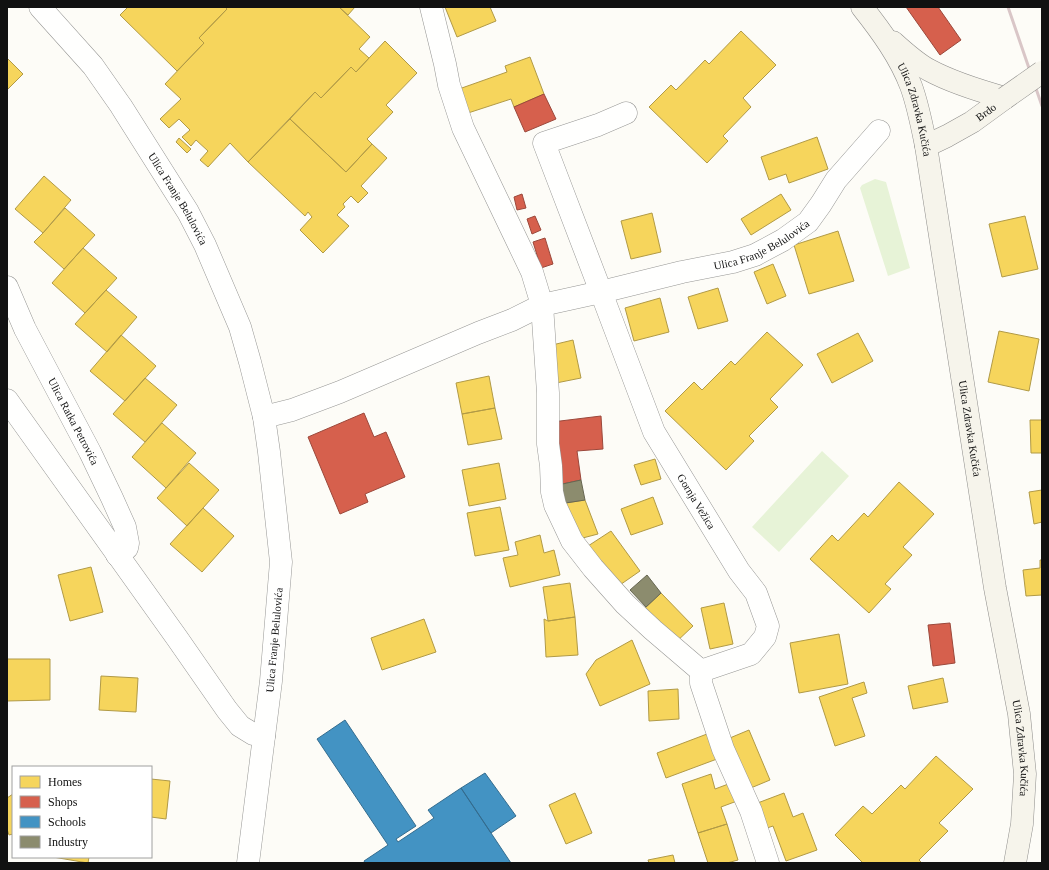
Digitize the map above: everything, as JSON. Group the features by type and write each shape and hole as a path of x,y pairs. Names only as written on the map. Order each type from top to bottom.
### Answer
{"main road":[{"name":"Ulica Zdravka Kučića","path":"862,7 898,59 911,86 926,146 995,588 1018,714 1025,774 1022,824 1015,863"},
{"path":"877,27 907,54 929,70 966,86 1005,98"},
{"name":"Brdo","path":"926,146 972,122 1042,72"}],"street":[{"name":"Ulica Franje Belulovića","path":"40,7 93,66 157,161 188,212 205,245 240,327 264,418 281,562 271,681 248,863"},
{"path":"431,7 446,64 449,85 463,128 532,272 542,305 548,393 548,444 552,492 555,505 572,541 593,568 625,604 701,671 701,683 723,749 751,811 768,863"},
{"path":"601,292 544,143 598,125 626,113"},
{"name":"Ulica Franje Belulovića","path":"264,418 292,410 340,392 512,320 542,305 682,272 733,262 755,255 783,240 808,222 836,180 879,131"},
{"name":"Ulica Ratka Petrovića","path":"7,287 26,329 100,472 124,527 128,543 127,548 117,555"},
{"name":"Gornja Vežica","path":"601,292 654,432 739,571 756,593 768,626 765,637 751,654 701,671"},
{"path":"7,400 227,710 240,726 253,734 264,736"}],"green space":[{"path":"875,179 886,182 910,268 888,276 860,188 862,185"},
{"path":"822,451 849,476 779,552 752,527"}],"building: Homes":[{"path":"128,7 225,7 227,9 199,38 204,43 177,71 120,15"},
{"path":"225,7 339,7 370,37 359,49 369,58 356,72 351,67 321,98 315,92 248,162 230,143 208,167 200,160 208,151 196,140 191,146 182,137 190,130 179,119 169,128 160,119 181,99 165,84 204,43 199,38 227,9"},
{"path":"339,7 355,7 348,15"},
{"path":"445,7 490,7 496,21 457,37"},
{"path":"741,31 776,65 743,98 751,107 723,136 728,141 707,163 649,107 671,85 676,90 705,60 709,64"},
{"path":"385,41 417,73 386,105 393,112 367,139 372,144 346,172 290,119 315,92 321,98 351,67 356,72"},
{"path":"530,57 544,94 514,107 511,99 468,113 459,89 507,72 505,66"},
{"path":"7,58 23,74 7,90"},
{"path":"290,119 346,172 372,144 387,158 361,186 368,193 358,203 351,196 343,204 345,207 337,215 349,226 323,253 300,230 312,217 308,212 305,216 248,162"},
{"path":"817,137 828,169 789,183 786,174 769,180 761,157"},
{"path":"179,138 191,149 187,153 176,142"},
{"path":"44,176 71,200 43,233 15,209"},
{"path":"781,194 791,210 751,235 741,219"},
{"path":"65,208 95,235 64,269 34,242"},
{"path":"652,213 661,252 631,259 621,221"},
{"path":"1025,216 1038,269 1002,277 989,224"},
{"path":"838,231 854,281 809,294 794,245"},
{"path":"83,248 117,278 85,313 52,283"},
{"path":"773,264 786,296 767,304 754,272"},
{"path":"718,288 728,321 698,329 688,297"},
{"path":"106,290 137,317 107,352 75,324"},
{"path":"660,298 669,332 634,341 625,308"},
{"path":"999,331 1039,339 1029,391 988,382"},
{"path":"767,332 803,365 770,399 778,407 749,436 754,441 726,470 665,411 694,382 702,390 731,361 735,365"},
{"path":"858,333 873,361 832,383 817,354"},
{"path":"121,335 156,366 125,401 90,371"},
{"path":"573,340 581,378 556,383 548,346"},
{"path":"489,376 495,408 462,414 456,383"},
{"path":"145,378 177,405 145,442 113,414"},
{"path":"495,408 502,439 468,445 462,414"},
{"path":"1030,420 1042,420 1042,453 1031,453"},
{"path":"162,423 196,453 166,488 132,457"},
{"path":"655,459 661,479 641,485 634,465"},
{"path":"189,463 219,490 187,526 157,498"},
{"path":"499,463 506,499 469,506 462,470"},
{"path":"899,482 934,514 903,547 912,555 885,584 891,589 869,613 810,559 832,535 838,541 864,513 868,517"},
{"path":"1042,490 1042,522 1034,524 1029,492"},
{"path":"653,497 663,524 631,535 621,509"},
{"path":"585,500 598,534 575,540 559,504"},
{"path":"500,507 509,550 475,556 467,513"},
{"path":"203,508 234,536 202,572 170,544"},
{"path":"611,531 640,571 617,587 588,546"},
{"path":"540,535 544,553 554,550 560,575 510,587 503,558 518,555 515,542"},
{"path":"1040,560 1042,560 1042,595 1026,596 1023,570 1040,568"},
{"path":"91,567 103,612 70,621 58,575"},
{"path":"570,583 575,617 548,621 543,587"},
{"path":"661,593 693,626 674,644 642,611"},
{"path":"724,603 733,644 710,649 701,608"},
{"path":"575,617 578,655 546,657 544,619 548,621"},
{"path":"424,619 436,652 382,670 371,638"},
{"path":"839,634 848,684 799,693 790,643"},
{"path":"632,640 650,684 600,706 586,674 596,660"},
{"path":"7,659 50,659 50,700 7,701"},
{"path":"101,676 138,678 136,712 99,710"},
{"path":"943,678 948,702 913,709 908,686"},
{"path":"864,682 867,693 852,698 865,736 835,746 819,697"},
{"path":"678,689 679,719 649,721 648,691"},
{"path":"749,730 770,780 746,790 725,740"},
{"path":"707,734 717,759 666,778 657,753"},
{"path":"936,756 973,789 939,823 948,831 919,860 922,863 863,863 835,835 863,806 872,814 901,785 905,789"},
{"path":"711,774 715,789 731,783 737,801 721,807 727,824 698,833 682,784"},
{"path":"152,779 170,781 166,819 152,817"},
{"path":"575,793 592,833 566,844 549,805"},
{"path":"784,793 793,817 803,813 817,850 786,861 773,826 764,829 755,804"},
{"path":"12,795 12,834 9,835 7,829 7,798"},
{"path":"727,824 738,860 727,863 708,863 698,833"},
{"path":"673,855 675,863 649,863 648,860"},
{"path":"59,858 89,858 88,863"}],"building: Shops":[{"path":"906,7 938,7 961,40 940,55"},
{"path":"544,94 556,119 525,132 514,107"},
{"path":"522,194 526,208 517,210 514,197"},
{"path":"535,216 541,230 532,234 527,219"},
{"path":"545,238 553,264 541,268 533,242"},
{"path":"364,413 374,437 386,432 405,477 365,494 368,502 340,514 308,437"},
{"path":"601,416 603,449 577,451 581,480 558,485 552,422"},
{"path":"950,623 955,663 933,666 928,625"}],"building: Schools":[{"path":"345,720 416,826 396,839 398,842 434,818 428,810 461,788 511,863 365,863 364,861 388,845 317,739"},
{"path":"485,773 516,816 491,833 461,788"}],"building: Industry":[{"path":"581,480 585,500 559,504 558,485"},
{"path":"647,575 661,593 646,607 630,590"}],"railway":[{"path":"1008,7 1042,106"}]}
